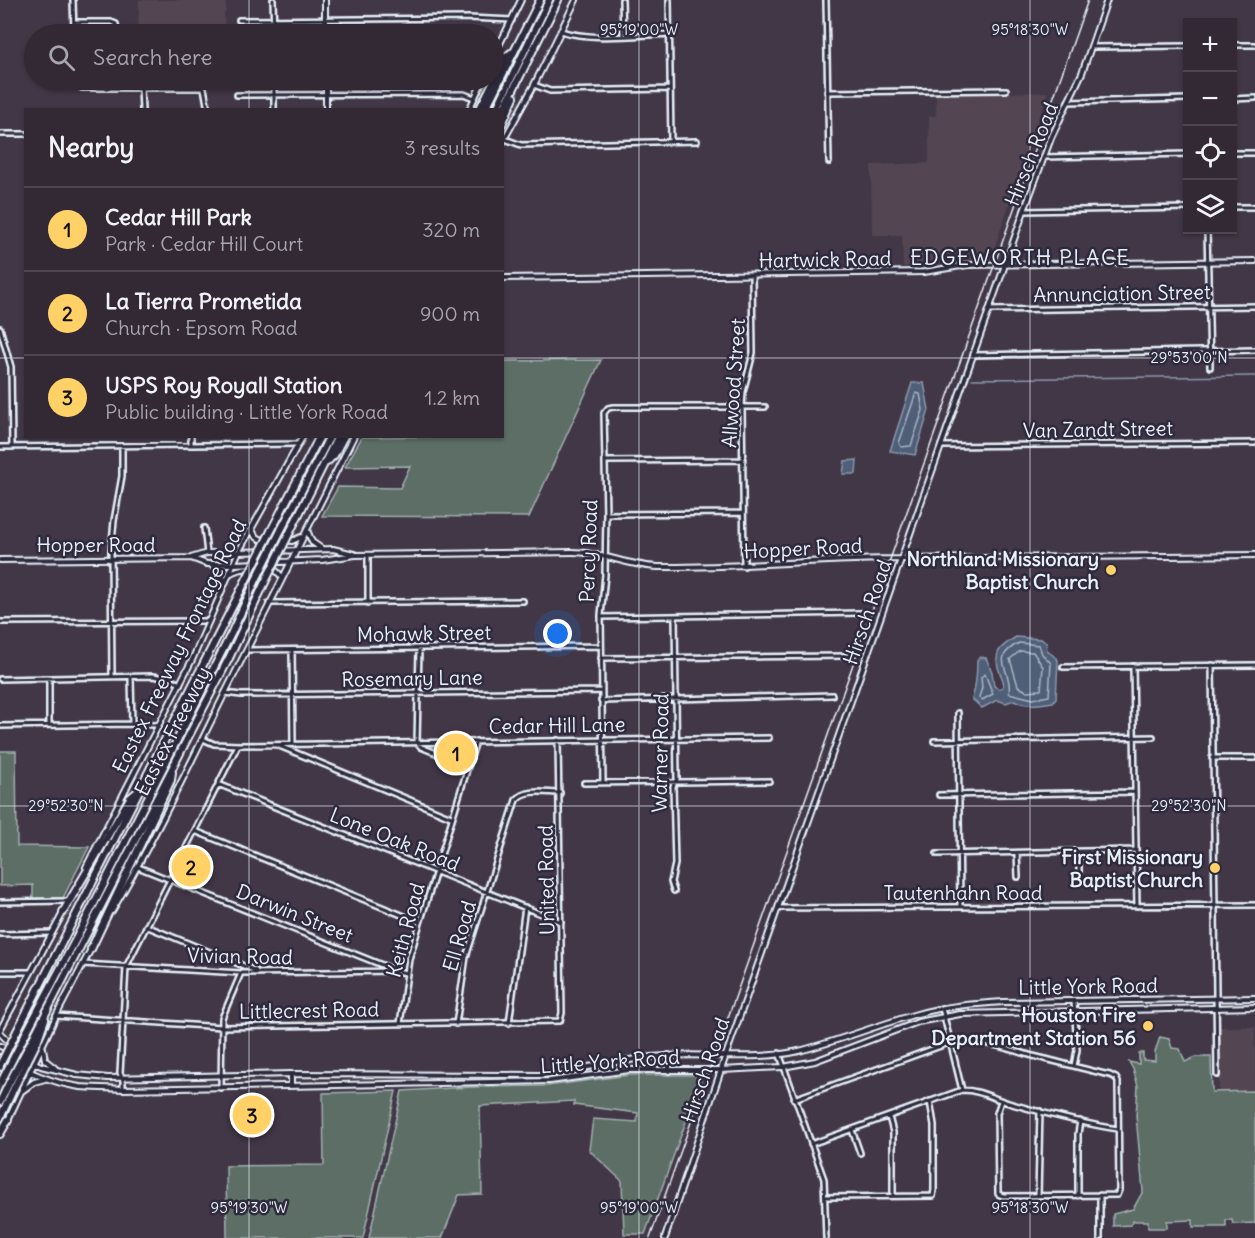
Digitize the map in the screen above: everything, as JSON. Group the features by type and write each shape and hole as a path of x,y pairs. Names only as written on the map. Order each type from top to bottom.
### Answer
{"highway":[{"path":"504,71 540,0"},
{"path":"497,108 549,0"},
{"path":"504,108 558,0"},
{"path":"504,63 515,49"},
{"path":"504,120 516,93 520,77"},
{"path":"480,108 490,90"},
{"path":"486,108 495,90"},
{"name":"Eastex Freeway","path":"0,1066 297,482 317,438"},
{"path":"1,1083 329,438"},
{"name":"Eastex Freeway","path":"0,1102 38,1044 46,1013 229,658 337,438"},
{"path":"322,466 334,454 344,438"},
{"path":"92,949 150,828 171,780 173,765"},
{"path":"63,912 130,798 140,790"},
{"path":"2,1115 11,1087"},
{"path":"0,1136 8,1120"}],"main road":[{"path":"325,0 325,24"},
{"path":"504,36 521,0"},
{"path":"504,141 576,0"},
{"name":"Hirsch Road","path":"665,1238 726,1055 1024,211 1058,121 1082,74 1107,0"},
{"path":"326,90 326,108"},
{"path":"470,108 478,90"},
{"name":"Hartwick Road","path":"504,278 924,272 967,265 1255,261"},
{"name":"Eastex Freeway Frontage Road","path":"0,1031 159,727 193,658 239,551 302,438"},
{"path":"0,1031 8,1041 21,1049 34,1052 56,1016 138,867 353,438"},
{"path":"252,528 255,536 260,539 292,541 303,536"},
{"path":"306,529 312,542 323,549"},
{"name":"Hopper Road","path":"0,560 191,558 207,553 323,549 335,549 355,555"},
{"name":"Hopper Road","path":"191,558 210,564 235,564 322,560 355,555 573,552 604,555 628,564 648,567 744,566 902,559 1255,555"},
{"path":"210,564 220,572 225,582"},
{"path":"228,576 238,569 262,568 275,570 282,578"},
{"name":"Little York Road","path":"0,1046 35,1063 76,1075 122,1077 291,1074 540,1075 632,1058 798,1051 918,1014 942,1008 988,1003 1255,998"},
{"path":"1159,999 1159,1009"},
{"path":"1144,1000 1145,1009"},
{"path":"1020,1002 1020,1012"},
{"path":"988,1003 988,1013"},
{"name":"Little York Road","path":"0,1057 30,1073 48,1079 75,1086 123,1089 550,1081 629,1070 783,1067 831,1056 899,1029 945,1016 1020,1012 1255,1007"},
{"path":"8,1120 35,1063 38,1044"},
{"path":"38,1044 47,1062 58,1070"},
{"path":"669,1056 669,1071"},
{"path":"0,1066 21,1080 22,1091"},
{"path":"291,1074 291,1086"},
{"path":"75,1086 76,1075"},
{"path":"22,1091 34,1082 48,1079"}],"street":[{"path":"73,0 74,22 116,24"},
{"path":"273,0 273,24"},
{"path":"622,0 623,35"},
{"path":"669,0 671,141"},
{"path":"826,0 829,162"},
{"path":"239,20 512,20"},
{"path":"561,31 578,35 670,34"},
{"path":"1237,45 1255,45"},
{"path":"1091,47 1183,46"},
{"path":"534,85 550,90 670,89"},
{"path":"141,90 142,108"},
{"path":"204,90 208,108"},
{"path":"274,90 274,108"},
{"path":"828,92 1006,90"},
{"path":"237,95 464,94 474,99"},
{"path":"1237,99 1255,98"},
{"path":"1068,102 1183,99"},
{"path":"0,134 24,134"},
{"path":"504,141 521,144 697,141"},
{"path":"1237,153 1255,153"},
{"path":"1044,157 1183,154"},
{"path":"1237,207 1255,207"},
{"path":"1024,211 1183,208"},
{"path":"1207,234 1210,367"},
{"name":"Allwood Street","path":"744,566 742,407 743,392 753,353 752,275"},
{"name":"Annunciation Street","path":"990,310 1255,306"},
{"path":"0,328 11,367 12,447"},
{"path":"974,355 1255,350"},
{"path":"742,407 765,407"},
{"name":"Percy Road","path":"603,783 601,617 606,514 604,413 608,408 742,407"},
{"path":"191,438 191,445"},
{"name":"Van Zandt Street","path":"941,446 1255,442"},
{"path":"0,447 299,444"},
{"path":"112,677 111,559 114,521 122,476 123,445"},
{"path":"605,461 742,460"},
{"path":"606,514 743,513"},
{"path":"204,528 207,553"},
{"path":"368,555 368,603"},
{"path":"269,603 523,601"},
{"path":"601,617 861,613"},
{"name":"Warner Road","path":"674,891 671,882 675,864 673,786 677,779 675,616"},
{"path":"0,622 208,621"},
{"name":"Mohawk Street","path":"248,650 601,646"},
{"path":"419,649 417,742 421,747 468,766"},
{"path":"292,650 292,743"},
{"path":"601,658 849,656"},
{"path":"1212,665 1217,1075"},
{"path":"1063,667 1255,665"},
{"path":"1133,666 1137,906"},
{"path":"131,677 132,724"},
{"path":"0,679 162,677 180,684"},
{"path":"49,678 49,725"},
{"name":"Rosemary Lane","path":"225,693 292,695 601,691"},
{"path":"601,701 832,695"},
{"path":"958,712 960,907"},
{"path":"0,726 132,724 159,727"},
{"path":"934,741 1153,737"},
{"name":"Cedar Hill Lane","path":"203,739 214,744 238,745 769,738"},
{"name":"United Road","path":"558,740 562,1016 560,1020"},
{"name":"Keith Road","path":"400,1024 406,972 476,741"},
{"path":"276,744 452,817"},
{"path":"123,1089 120,1073 126,967 238,745"},
{"path":"1212,758 1255,758"},
{"path":"584,783 769,781"},
{"name":"Lone Oak Road","path":"218,784 561,922"},
{"path":"939,795 1135,792"},
{"name":"Ell Road","path":"456,1024 466,957 517,797 526,793 560,793"},
{"path":"195,831 420,922"},
{"path":"937,854 1136,850"},
{"path":"1079,852 1079,875"},
{"path":"1017,853 1017,877"},
{"name":"Darwin Street","path":"138,867 397,971 406,972"},
{"path":"0,902 69,901"},
{"name":"Tautenhahn Road","path":"779,908 1255,905"},
{"path":"509,1023 525,907"},
{"path":"146,926 257,972"},
{"path":"0,934 52,933"},
{"name":"Vivian Road","path":"83,964 241,973 397,971"},
{"path":"0,972 30,972"},
{"path":"221,1088 222,1026 225,1009 241,973"},
{"path":"1074,1001 1077,1050 1074,1066"},
{"path":"942,1008 962,1090"},
{"name":"Littlecrest Road","path":"56,1016 222,1026 456,1024 560,1020"},
{"path":"794,1099 951,1042 969,1040 987,1041 1116,1078 1119,1128 1117,1195 1003,1196 998,1194 997,1113 1001,1101"},
{"path":"779,1053 824,1179 826,1238"},
{"path":"812,1144 962,1090 975,1090 1001,1101 1080,1121 1119,1128"},
{"path":"826,1197 933,1196 934,1125 930,1101"},
{"path":"1038,1196 1040,1111"},
{"path":"889,1116 893,1132 893,1196"},
{"path":"1078,1196 1080,1121"},
{"path":"852,1130 860,1153"},
{"path":"1100,1196 1100,1238"}],"shaded area":[{"path":"139,0 226,0 225,24 138,24"},
{"path":"1048,92 991,258 903,267 902,235 872,235 871,165 929,163 929,116 936,116 936,94"},
{"path":"1219,1027 1255,1027 1255,1091 1219,1092"}],"green space":[{"path":"601,360 529,517 322,516 338,487 400,488 410,466 345,467 361,438 504,438 504,361"},
{"path":"423,745 471,745 466,762"},
{"path":"0,751 16,751 17,846 89,847 63,898 33,898 33,885 0,886"},
{"path":"1160,1037 1169,1039 1172,1048 1180,1049 1185,1062 1196,1057 1211,1057 1212,1092 1255,1091 1255,1223 1233,1224 1232,1220 1226,1220 1226,1227 1193,1227 1193,1220 1167,1221 1167,1228 1148,1228 1148,1221 1132,1221 1131,1225 1113,1226 1113,1214 1133,1209 1143,1191 1136,1116 1138,1086 1129,1062 1139,1064 1139,1053 1143,1053 1143,1060 1155,1061 1155,1052"},
{"path":"629,1075 703,1075 645,1234 624,1234 622,1181 589,1150 593,1119 637,1122 638,1113 574,1105 574,1101 480,1106 482,1194 459,1195 442,1238 369,1238 402,1091 547,1086"},
{"path":"396,1091 363,1238 227,1238 226,1166 324,1165 323,1093"}],"water":[{"path":"912,383 924,383 929,410 915,455 890,451"},
{"path":"857,460 856,474 843,474 845,461"},
{"path":"1016,637 1041,639 1046,642 1047,650 1058,660 1056,698 1053,702 1033,704 1024,704 1014,700 1006,703 997,700 982,708 972,699 977,660 980,657 986,658 992,672 994,686 999,689 1003,687 997,655 1002,647"}],"waterway":[{"path":"972,379 1255,376"}],"railway":[{"path":"650,1238 1088,0"}],"place":[{"name":"Northland Missionary Baptist Church","path":"1111,570"},
{"name":"Cedar Hill Park","path":"456,753"},
{"name":"La Tierra Prometida","path":"191,867"},
{"name":"First Missionary Baptist Church","path":"1215,868"},
{"name":"Houston Fire Department Station 56","path":"1148,1026"},
{"name":"USPS Roy Royall Station","path":"252,1115"}],"district":[{"name":"EDGEWORTH PLACE","path":"1020,257"}]}
